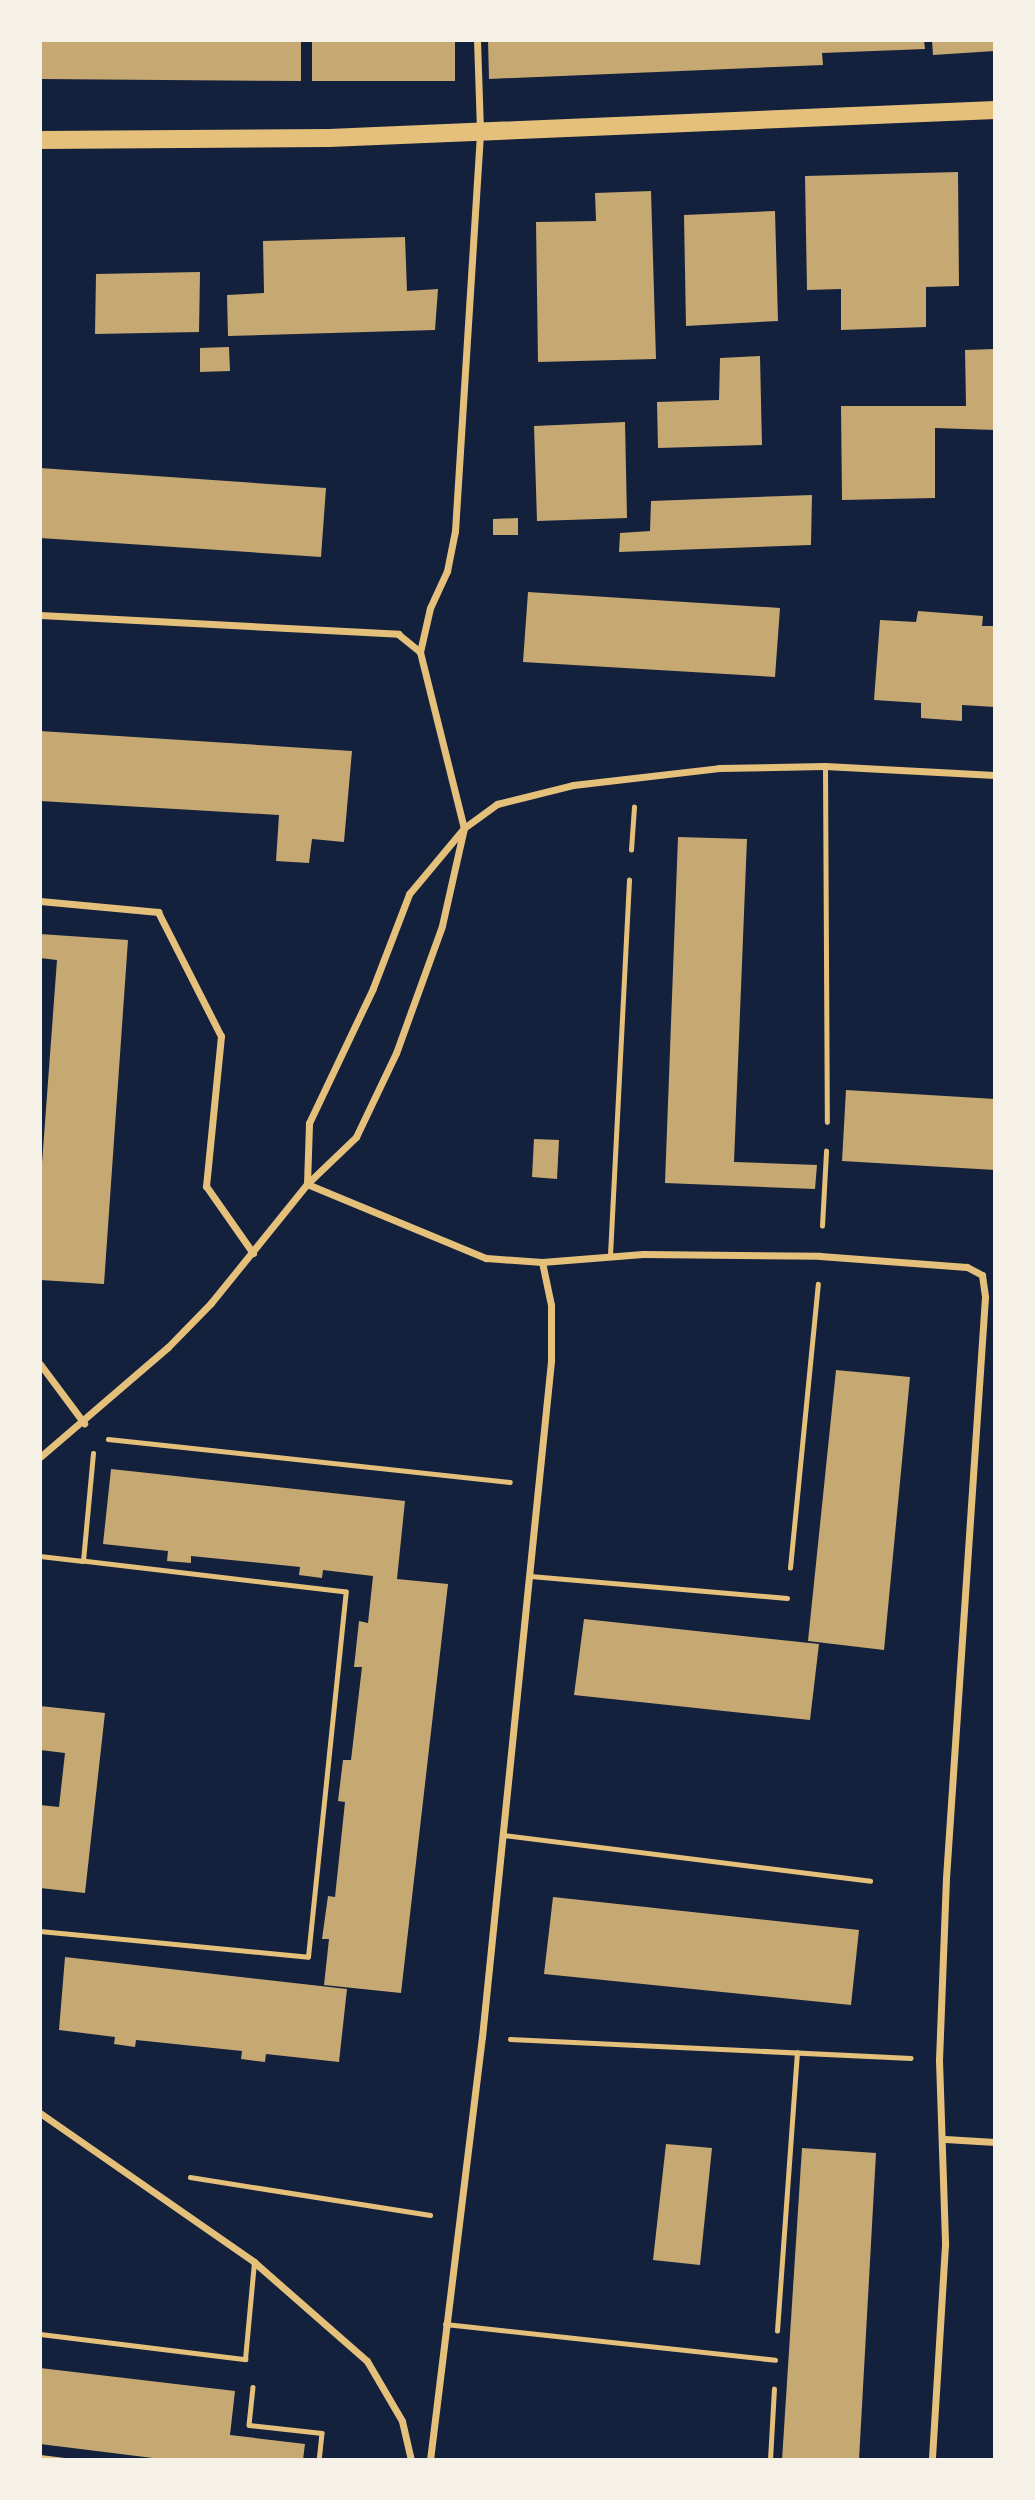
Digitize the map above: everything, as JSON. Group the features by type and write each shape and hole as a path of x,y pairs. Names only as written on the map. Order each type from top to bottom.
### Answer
{"main road":[{"path":"40,140 182,141 995,110"}],"street":[{"path":"40,1457 84,1423 168,1347 253,1253 307,1184 356,1137 396,1053 442,926 464,828 420,652 455,531 480,130 477,40"},
{"path":"40,615 398,634 420,652"},
{"path":"307,1184 309,1123 373,988 409,894 464,828 497,804 637,775 719,768 825,766 995,775"},
{"path":"40,901 158,912 221,1036 206,1186 253,1253"},
{"path":"307,1184 486,1258 542,1262 610,1255 820,1256 967,1267 982,1275 985,1297 946,1878 939,2060 944,2139 945,2245 932,2460"},
{"path":"430,2460 482,2037 551,1361 551,1305 542,1262"},
{"path":"40,1364 84,1423"},
{"path":"40,2113 254,2262 367,2361 402,2421 411,2460"},
{"path":"944,2139 995,2142"}],"lane":[{"path":"825,766 827,1122"},
{"path":"610,1255 629,879"},
{"path":"530,1576 787,1598"},
{"path":"503,1835 870,1881"},
{"path":"40,2334 245,2359 254,2262"},
{"path":"446,2324 775,2360"}],"path":[{"path":"629,879 637,775"},
{"path":"787,1598 820,1256 827,1122"},
{"path":"83,1561 94,1437 539,1485"},
{"path":"40,1556 346,1592 309,1957 40,1931"},
{"path":"482,2037 939,2060"},
{"path":"770,2460 797,2053"},
{"path":"187,2177 458,2220"},
{"path":"245,2359 254,2386 249,2425 322,2433 319,2460"},
{"path":"40,2457 66,2460"}],"building":[{"path":"40,40 301,40 301,81 40,79"},
{"path":"312,40 455,40 455,81 312,81"},
{"path":"488,40 924,40 925,49 822,53 823,65 489,79"},
{"path":"932,40 995,40 995,51 933,55"},
{"path":"958,172 959,286 926,287 926,327 841,330 841,289 807,290 805,176"},
{"path":"651,191 656,359 538,362 536,222 596,221 595,193"},
{"path":"775,211 778,321 686,326 684,215"},
{"path":"405,237 407,291 438,289 435,330 228,336 227,295 264,293 263,241"},
{"path":"200,272 199,332 95,334 96,274"},
{"path":"229,347 230,371 200,372 200,348"},
{"path":"995,349 995,430 935,428 935,498 842,500 841,406 966,406 965,350"},
{"path":"760,356 762,445 658,448 657,402 719,400 720,358"},
{"path":"625,422 627,518 537,521 534,426"},
{"path":"40,468 326,488 321,557 40,538"},
{"path":"812,495 811,545 619,552 620,533 650,531 651,501"},
{"path":"518,518 518,535 493,535 493,519"},
{"path":"528,592 780,608 775,677 523,662"},
{"path":"918,611 983,616 982,626 995,626 995,707 962,705 962,721 921,718 921,703 874,700 880,620 916,622"},
{"path":"40,731 352,751 344,842 312,839 309,863 276,861 279,815 40,801"},
{"path":"678,837 747,839 734,1162 817,1165 815,1189 665,1183"},
{"path":"40,934 128,940 104,1284 40,1280 40,1190 57,960 40,958"},
{"path":"846,1090 995,1099 995,1170 842,1161"},
{"path":"534,1139 559,1140 557,1179 532,1177"},
{"path":"836,1370 910,1377 884,1650 808,1641"},
{"path":"111,1469 405,1501 397,1579 448,1584 401,1993 324,1985 329,1939 322,1939 328,1896 335,1897 345,1802 338,1801 343,1760 351,1760 362,1667 354,1667 359,1621 368,1623 373,1576 323,1570 322,1578 299,1575 300,1567 191,1556 191,1563 167,1561 168,1551 103,1544"},
{"path":"584,1619 819,1644 810,1720 574,1695"},
{"path":"40,1706 105,1713 85,1893 40,1888 40,1805 59,1807 65,1753 40,1750"},
{"path":"553,1897 859,1930 851,2005 544,1974"},
{"path":"65,1957 347,1989 339,2062 266,2054 265,2062 241,2059 242,2051 136,2040 135,2047 114,2044 115,2037 59,2030"},
{"path":"666,2144 712,2148 700,2265 653,2260"},
{"path":"802,2148 876,2153 859,2460 782,2460"},
{"path":"40,2368 235,2391 230,2435 305,2444 303,2460 169,2460 40,2444"}]}
